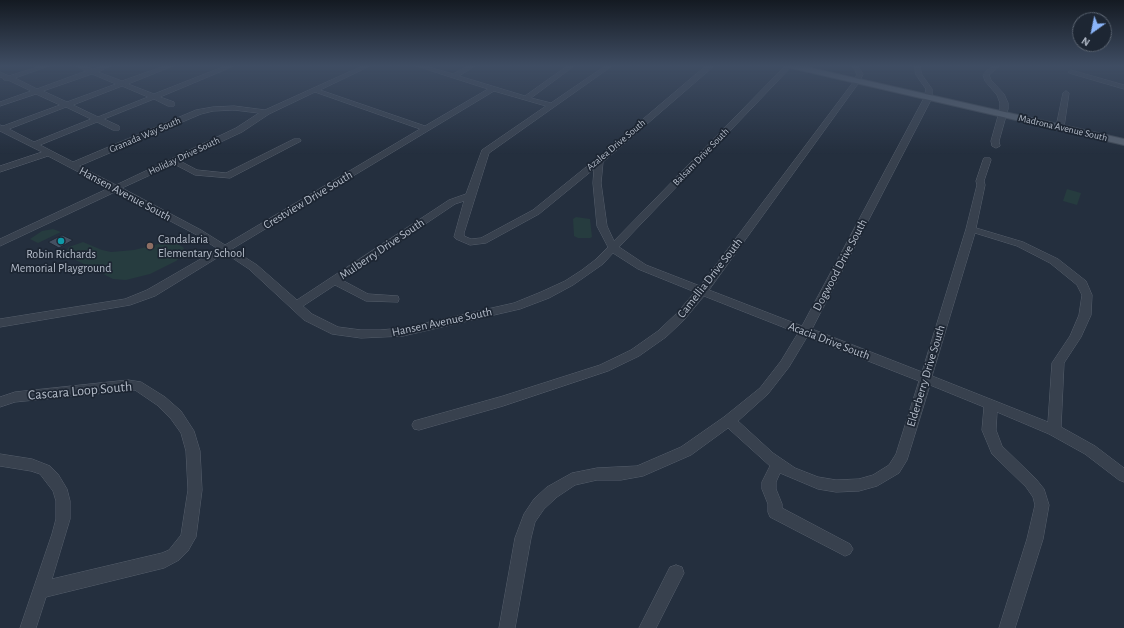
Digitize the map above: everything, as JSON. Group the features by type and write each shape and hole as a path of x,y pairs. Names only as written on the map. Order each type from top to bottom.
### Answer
{"main road":[{"name":"Madrona Avenue South","path":"917,95 1124,142"}],"street":[{"path":"0,104 24,95"},
{"path":"45,95 116,128"},
{"path":"1,128 92,95"},
{"path":"150,95 171,104"},
{"path":"33,145 158,95"},
{"name":"Holiday Drive South","path":"0,243 239,130 266,112 302,95"},
{"path":"329,95 427,129"},
{"name":"Crestview Drive South","path":"0,323 126,302 163,287 482,95"},
{"path":"517,95 552,106"},
{"path":"526,98 530,95"},
{"path":"470,196 483,157 488,150 567,95"},
{"name":"Azalea Drive South","path":"470,196 459,233 460,237 462,239 474,242 483,241 536,212 598,161 674,95"},
{"name":"Balsam Drive South","path":"613,248 761,95"},
{"name":"Camellia Drive South","path":"419,425 514,398 604,368 635,353 662,334 680,317 702,291 846,95"},
{"path":"996,146 995,141 1004,109 1003,99 1000,95"},
{"path":"1060,128 1066,95"},
{"name":"Dogwood Drive South","path":"507,628 523,538 529,520 539,504 552,492 572,479 584,476 638,472 686,451 729,421 764,391 785,364 805,332 928,98"},
{"name":"Granada Way South","path":"72,166 199,112 213,109 234,108 266,112"},
{"name":"Hansen Avenue South","path":"1,128 198,232 253,267 308,317 336,331 361,334 402,332 488,314 516,306 569,283 586,272 613,248"},
{"path":"174,161 195,172 227,176 297,141"},
{"path":"0,169 48,153"},
{"name":"Elderberry Drive South","path":"729,421 768,457 790,472 805,479 836,486 859,486 877,480 894,469 902,456 971,229 981,185 980,181 987,160"},
{"name":"Acacia Drive South","path":"598,161 597,183 602,226 613,248 626,258 642,267 1054,430 1090,450 1124,476"},
{"name":"Azalea Drive South","path":"576,178 588,176 597,183"},
{"name":"Mulberry Drive South","path":"296,306 452,202 470,196"},
{"path":"971,229 1020,244 1054,261 1076,276 1082,283 1086,293 1085,315 1058,363 1054,430"},
{"path":"0,231 11,238"},
{"path":"335,281 366,297 394,299"},
{"name":"Cascara Loop South","path":"0,402 15,397 137,385 161,401 176,415 186,432 193,451 195,490 188,537 183,546 164,560 41,590"},
{"path":"991,404 989,430 997,450 1031,483 1039,494 1042,505 1035,540 1007,628"},
{"path":"0,460 32,465 44,470 53,478 60,489 63,501 64,519 28,628"},
{"path":"778,464 769,482 769,489 775,504 775,512 845,549"},
{"path":"648,628 676,573"}],"green space":[{"path":"1067,189 1081,193 1077,205 1063,201"},
{"path":"576,217 590,219 592,237 578,238 574,236 573,219"},
{"path":"53,229 61,232 38,243 30,239 42,231"},
{"path":"171,241 183,247 186,253 176,261 150,274 126,280 113,279 64,254 69,247 83,242 111,252 134,250"}],"building":[{"name":"Robin Richards Memorial Playground","path":"62,235 73,240 59,248 48,242"}],"place":[{"name":"Robin Richards Memorial Playground","path":"61,241"},
{"name":"Candalaria Elementary School","path":"150,246"}]}
